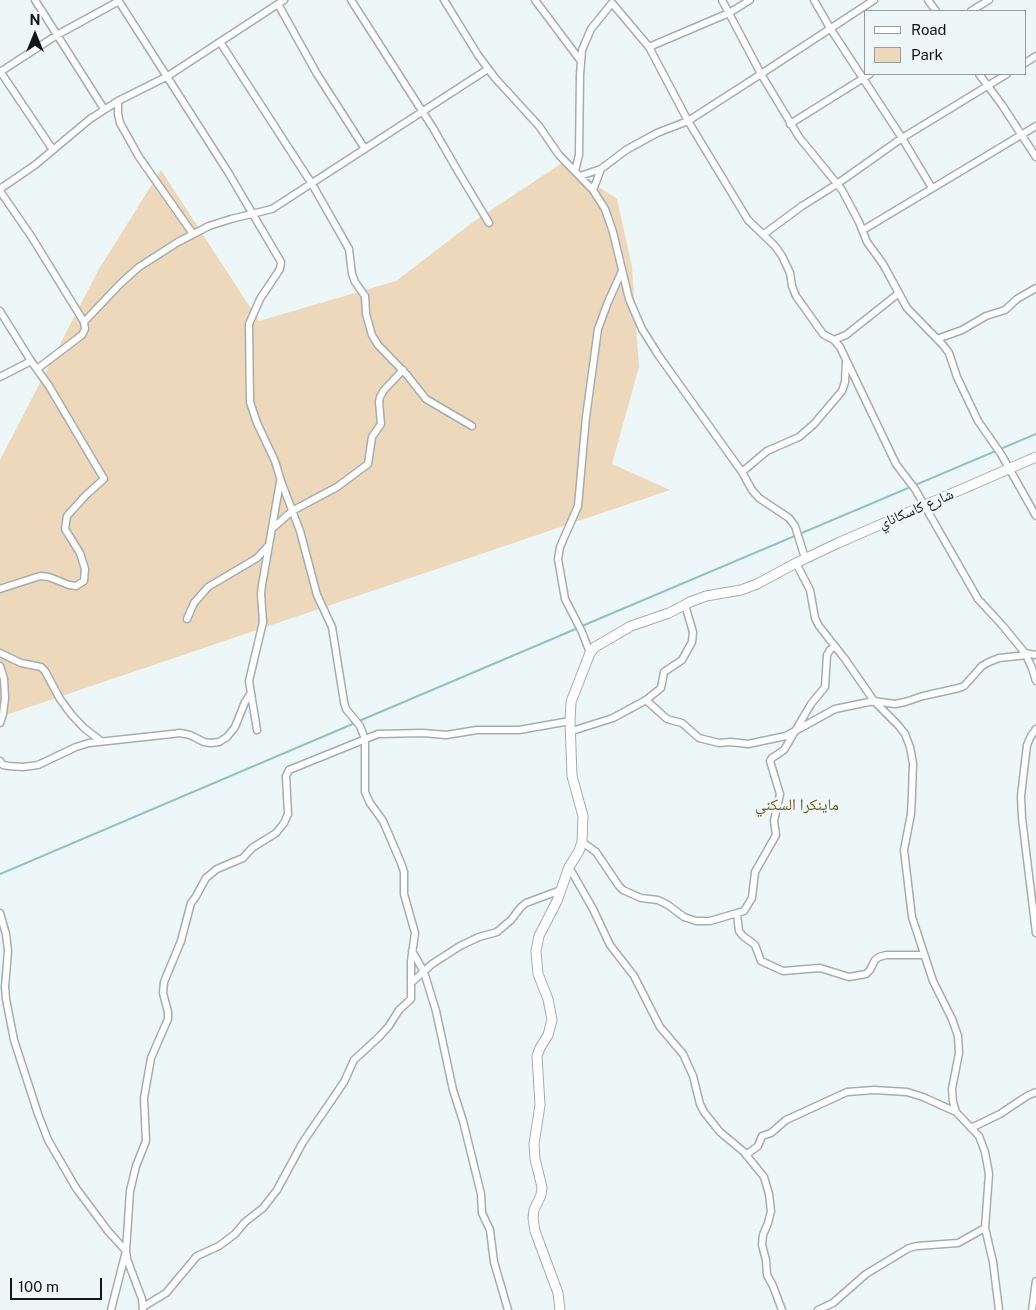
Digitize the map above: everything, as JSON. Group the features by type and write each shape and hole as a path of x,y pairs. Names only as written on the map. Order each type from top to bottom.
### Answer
{"street":[{"path":"35,0 104,109"},
{"path":"0,913 6,934 8,951 5,987 14,1040 38,1114 60,1161 76,1188 108,1231 126,1251 127,1259 142,1299 143,1308 166,1294 197,1256 219,1246 235,1234 245,1222 270,1200 303,1142 344,1082 354,1060 379,1037 399,1010 411,999 412,951 415,934 404,894 404,872 386,827 365,792 365,740 360,726 346,709 332,627 317,596 306,550 280,481 275,461 257,423 250,402 248,331 251,317 282,265 228,172 118,0 57,35 0,72 52,150"},
{"path":"268,0 278,4 313,66 365,149"},
{"path":"351,0 433,128 489,223"},
{"path":"444,0 488,69 539,126 559,155 593,190 613,232 629,299 642,329 659,356 742,472 752,490 759,498 789,518 798,536 805,558"},
{"path":"535,0 580,60"},
{"path":"722,0 790,124 837,184 863,230 867,242 883,264 908,308 938,339 948,353 978,421 1036,516"},
{"path":"649,47 729,13 750,0"},
{"path":"814,0 830,28 864,72"},
{"path":"580,176 601,169 626,150 657,133 688,121 874,0"},
{"path":"973,10 989,0"},
{"path":"575,171 579,155 580,60 582,50 590,29 613,1 649,47 688,121 748,220 775,246 787,265 796,296 823,334 834,340 840,347 896,464 915,489 923,506 978,599 1002,624 1026,654 1036,680"},
{"path":"37,369 82,335 85,329 84,322 0,190 18,178 90,118 118,101 168,76 278,4"},
{"path":"220,42 312,184 349,249 352,274 365,296 366,314 372,335 378,345 403,370 426,399 472,426"},
{"path":"84,322 139,267 178,242 209,226 272,209 488,69"},
{"path":"980,75 1036,157"},
{"path":"764,234 902,138 987,84 1005,75"},
{"path":"790,124 867,76 932,188"},
{"path":"118,101 120,123 139,157 193,234"},
{"path":"863,230 1036,126"},
{"path":"593,190 601,169"},
{"path":"560,1310 558,1293 535,1231 533,1218 542,1187 535,1159 534,1144 540,1105 537,1056 548,1035 552,1020 548,999 536,967 537,944 569,867 579,852 582,842 583,816 572,776 572,731 570,721 571,702 590,653 582,632 565,599 558,559 560,547 578,506 586,417 598,329 622,271"},
{"path":"938,339 962,330 986,316 1005,310 1017,299 1036,288"},
{"path":"834,340 846,335 899,293"},
{"path":"0,312 49,386 104,480 86,495 67,516 65,529 80,553 85,569 84,580 76,586 69,586 40,576 0,589"},
{"path":"840,347 846,335"},
{"path":"742,472 767,451 800,437 814,424 842,391 845,382 846,358"},
{"path":"0,377 31,361"},
{"path":"273,528 292,511 337,487 368,464 370,459 370,443 381,424 380,397 403,370"},
{"name":"شارع كاسكاناي","path":"590,653 595,647 631,626 669,613 706,596 741,590 756,584 805,558 1036,457"},
{"path":"257,730 250,681 264,622 261,594 280,481"},
{"path":"187,619 194,603 208,587 258,558 270,544"},
{"path":"796,563 810,590 815,618 819,626 836,646 874,702 905,734 913,762 911,814 904,850 912,917 933,981 952,1019 958,1036 959,1053 952,1089 952,1102 956,1112 979,1136 986,1152 989,1174 985,1228 996,1280 999,1310"},
{"path":"572,731 613,718 646,700 661,688 664,672 682,660 692,642 694,632 685,605"},
{"path":"582,842 596,852 618,886 641,898 658,900 684,917 696,921 710,921 744,911 752,898 756,872 776,835 774,821 780,794 770,761 784,750 811,704 825,687 827,655 836,646"},
{"path":"0,653 21,663 41,666 71,714 84,728 101,741"},
{"path":"646,700 667,718 682,723 699,738 712,742 748,744 794,733 828,712 874,702 900,703 959,688 964,686 978,670 989,662 999,658 1026,654 1036,655"},
{"path":"0,666 4,680 5,698 0,723"},
{"path":"1,765 23,767 38,765 76,747 101,741 180,733 190,735 204,742 219,742 227,737 235,727 245,702 251,693"},
{"path":"111,1310 126,1251 130,1190 136,1166 146,1141 144,1098 151,1058 168,1018 163,993 164,982 181,941 191,903 196,898 206,878 217,869 243,858 252,848 276,833 284,823 288,814 286,776 289,770 378,734 415,733 446,735 477,730 519,730 570,721"},
{"path":"1036,729 1028,745 1021,796 1036,933"},
{"path":"569,867 586,895 610,945 634,976 660,1027 683,1054 693,1076 704,1112 720,1132 746,1155 762,1174 769,1194 770,1217 763,1235 762,1245 767,1275 782,1310"},
{"path":"411,983 439,959 468,941 497,932 526,903 561,890"},
{"path":"737,914 739,931 755,945 761,961 783,971 820,968 849,977 866,974 875,960 886,955 924,956"},
{"path":"412,951 424,972 436,1011 451,1082 480,1190 482,1213 490,1230 496,1269 508,1310"},
{"path":"746,1155 758,1146 762,1136 772,1133 786,1120 847,1092 874,1090 907,1092 956,1112"},
{"path":"971,1128 1000,1114 1036,1092"},
{"path":"818,1310 833,1303 866,1274 909,1248 958,1242 985,1228"},
{"path":"1032,1310 1036,1281"}],"green space":[{"path":"562,163 617,199 632,267 639,367 612,464 670,490 0,717 0,460 99,269 161,170 259,321 396,281 473,222"}],"waterway":[{"path":"582,626 1036,434"},
{"path":"359,721 578,628"},
{"path":"0,874 355,723"}],"district":[{"name":"ماينكرا السكني","path":"797,805"}]}
